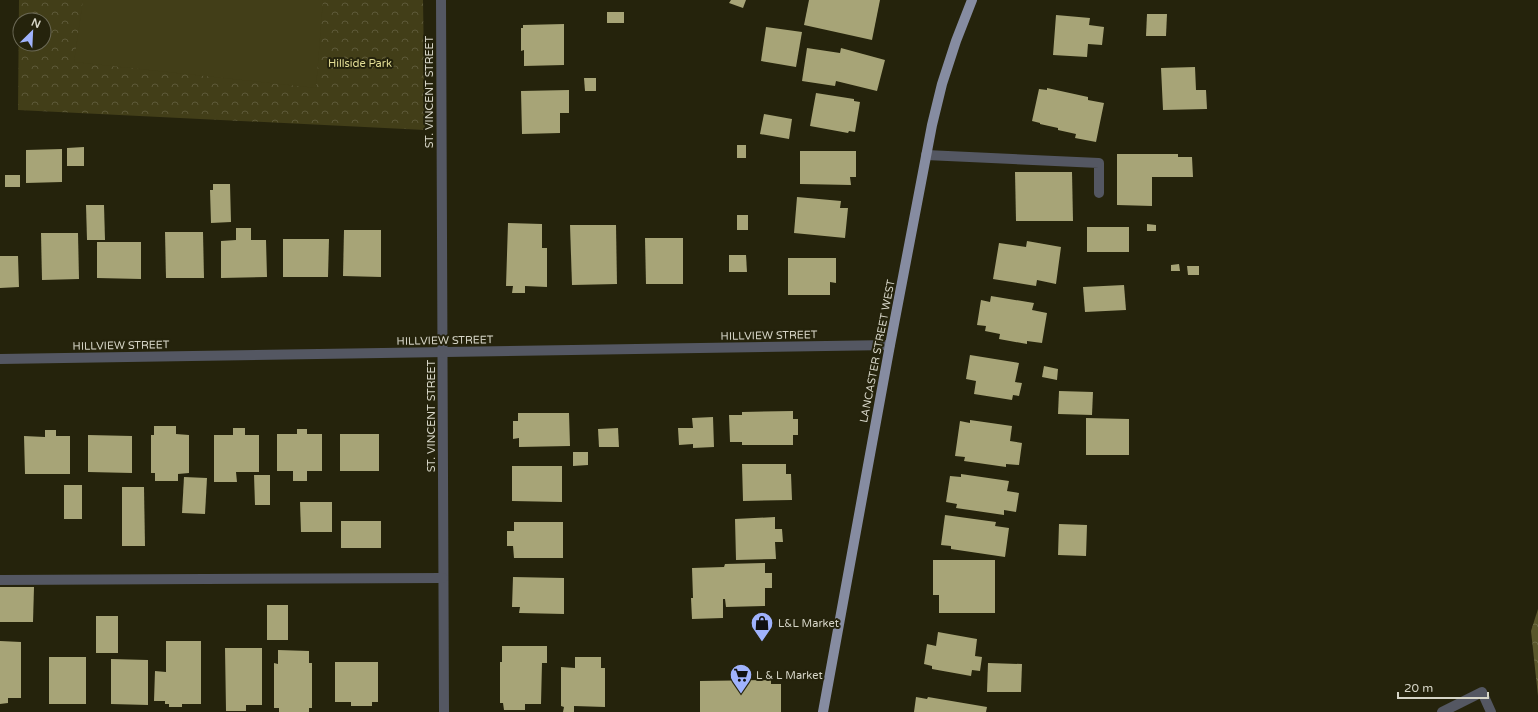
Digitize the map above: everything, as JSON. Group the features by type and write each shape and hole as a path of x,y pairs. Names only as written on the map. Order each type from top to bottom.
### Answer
{"main road":[{"name":"LANCASTER STREET WEST","path":"823,712 926,155 942,84 972,0"}],"street":[{"name":"ST. VINCENT STREET","path":"441,0 444,712"},
{"path":"926,155 1099,163 1099,193"},
{"name":"HILLVIEW STREET","path":"0,359 890,346"},
{"path":"0,580 443,578"},
{"path":"1442,712 1482,692 1491,712"}],"green space":[{"name":"Hillside Park","path":"19,0 423,0 425,130 18,110 19,52 52,52 52,12 19,12"},
{"path":"83,0 323,0 316,88 74,62"},
{"path":"1538,609 1538,696 1531,631"}],"building":[{"path":"731,0 746,0 743,8 729,3"},
{"path":"809,0 880,0 872,40 804,25"},
{"path":"607,12 624,12 624,23 607,23"},
{"path":"1147,14 1167,14 1166,36 1146,36"},
{"path":"1056,15 1090,18 1089,25 1104,27 1102,45 1088,44 1087,57 1053,55"},
{"path":"564,24 564,65 524,66 524,50 521,51 521,28 523,28 523,25"},
{"path":"766,27 802,32 796,67 761,61"},
{"path":"807,48 840,53 841,48 885,60 877,91 836,81 835,86 802,81"},
{"path":"1195,67 1196,90 1206,90 1207,109 1163,110 1161,68"},
{"path":"584,78 596,78 596,91 585,91"},
{"path":"1047,88 1088,97 1088,100 1104,103 1096,142 1075,138 1076,134 1058,130 1058,128 1032,121 1039,89 1047,90"},
{"path":"569,90 569,113 560,113 560,133 522,134 521,91"},
{"path":"816,93 854,99 854,101 860,102 855,132 849,131 848,133 810,126"},
{"path":"764,114 792,119 789,139 760,134"},
{"path":"737,145 746,145 746,158 737,158"},
{"path":"84,147 84,166 67,166 67,148"},
{"path":"62,149 62,182 26,183 26,150"},
{"path":"800,151 856,151 856,177 850,177 851,185 800,184"},
{"path":"1117,154 1178,154 1178,157 1192,157 1193,177 1152,177 1152,206 1117,205"},
{"path":"1015,172 1072,172 1073,221 1016,221"},
{"path":"5,175 20,175 20,187 5,187"},
{"path":"213,184 230,184 231,222 211,223 210,190 213,190"},
{"path":"797,197 841,201 840,208 848,208 845,238 794,233"},
{"path":"86,205 104,205 105,240 87,240"},
{"path":"737,215 748,215 748,230 737,230"},
{"path":"508,223 542,224 542,248 547,248 547,287 525,286 525,293 512,293 513,286 506,286"},
{"path":"1147,224 1156,225 1156,231 1147,231"},
{"path":"570,225 616,225 617,284 572,285"},
{"path":"1087,227 1129,227 1129,252 1087,252"},
{"path":"236,228 251,228 251,240 266,240 267,277 221,278 221,241 236,240"},
{"path":"344,230 381,230 381,277 343,276"},
{"path":"165,232 203,232 204,278 166,278"},
{"path":"41,233 78,233 79,279 42,280"},
{"path":"645,238 683,238 683,284 646,284"},
{"path":"283,239 329,239 328,277 283,277"},
{"path":"1027,241 1061,247 1056,284 1037,280 1036,286 993,279 999,243 1026,247"},
{"path":"97,242 141,242 141,279 97,278"},
{"path":"729,255 746,255 747,272 729,272"},
{"path":"0,256 18,256 19,287 0,288"},
{"path":"788,258 836,258 836,283 830,282 830,295 788,295"},
{"path":"1179,264 1180,271 1171,271 1171,265"},
{"path":"1187,266 1199,266 1199,275 1188,275"},
{"path":"1124,285 1126,310 1085,312 1083,287"},
{"path":"991,296 1034,303 1032,310 1047,313 1042,343 1027,341 1027,344 999,339 1000,334 985,331 986,326 977,325 981,300 990,302"},
{"path":"970,355 1019,363 1015,382 1022,383 1019,396 1013,395 1012,400 974,394 976,381 966,379"},
{"path":"1044,366 1058,369 1057,380 1042,377"},
{"path":"1059,391 1093,392 1092,415 1058,414"},
{"path":"793,411 793,419 798,419 798,435 793,435 793,445 742,445 742,442 730,442 729,415 742,415 742,412"},
{"path":"518,413 569,413 570,446 519,447 519,438 513,439 513,421 518,421"},
{"path":"713,417 714,447 693,448 693,444 679,445 678,428 693,428 692,418"},
{"path":"1086,418 1129,419 1129,455 1086,455"},
{"path":"970,420 1012,426 1010,441 1022,443 1019,465 1006,464 1006,467 964,461 965,457 955,456 960,421 970,423"},
{"path":"154,426 176,426 176,434 189,435 189,473 178,474 178,481 155,481 155,473 151,473 151,435 154,435"},
{"path":"233,428 245,428 245,435 259,435 259,472 236,472 237,482 214,482 214,435 233,435"},
{"path":"618,428 619,447 599,447 598,429"},
{"path":"297,429 307,429 307,434 322,434 322,471 307,471 307,481 293,481 293,471 277,471 277,434 297,434"},
{"path":"45,430 56,430 56,436 70,436 70,474 25,474 24,436 45,437"},
{"path":"340,434 379,434 379,471 340,471"},
{"path":"88,435 132,436 132,473 88,472"},
{"path":"573,452 588,452 588,465 573,466"},
{"path":"742,464 786,464 786,474 791,474 792,500 743,501"},
{"path":"512,466 562,466 562,502 512,501"},
{"path":"961,474 1009,481 1007,491 1019,493 1016,512 1004,510 1004,515 956,508 957,504 946,502 950,476 961,477"},
{"path":"254,475 270,475 270,505 255,505"},
{"path":"184,477 207,478 205,514 182,513"},
{"path":"64,485 82,485 82,519 64,519"},
{"path":"122,487 144,487 145,546 122,546"},
{"path":"300,502 332,502 332,532 301,532"},
{"path":"945,515 996,522 995,526 1009,528 1005,557 951,549 951,546 941,545"},
{"path":"775,517 775,529 782,529 783,542 775,542 776,559 736,560 735,519"},
{"path":"341,521 381,521 381,548 341,548"},
{"path":"514,522 563,522 563,558 514,558 513,546 507,546 507,531 514,531"},
{"path":"1059,524 1087,525 1086,556 1058,555"},
{"path":"933,560 995,560 995,613 939,613 939,595 933,595"},
{"path":"765,563 765,573 772,573 772,588 765,588 765,606 726,607 725,599 723,599 723,618 692,619 692,568 724,567 725,564"},
{"path":"513,577 564,578 564,614 519,613 520,607 512,607"},
{"path":"0,587 34,587 33,622 0,622"},
{"path":"267,605 288,605 288,640 267,640"},
{"path":"96,616 118,616 118,653 96,653"},
{"path":"938,632 977,639 975,656 982,657 980,671 972,670 971,676 932,669 932,666 924,664 927,644 936,646"},
{"path":"0,641 21,642 21,698 8,698 8,703 0,704"},
{"path":"166,641 201,641 201,704 182,704 182,707 169,707 169,704 165,704 165,701 154,701 155,671 166,672"},
{"path":"502,646 547,646 547,663 542,663 541,704 525,704 525,710 504,710 503,703 500,703 500,662 502,662"},
{"path":"225,648 262,648 262,705 246,705 246,711 226,711"},
{"path":"278,650 309,651 309,663 312,663 312,708 309,708 309,712 279,712 279,708 274,708 274,663 278,664"},
{"path":"49,657 86,657 86,704 49,704"},
{"path":"575,657 601,657 601,668 605,668 605,707 574,706 574,712 563,712 564,707 561,706 561,667 575,668"},
{"path":"111,659 148,660 148,705 111,704"},
{"path":"335,662 378,662 378,702 372,702 372,706 351,706 351,702 335,702"},
{"path":"988,663 1022,664 1021,692 987,692"},
{"name":"L & L Market","path":"771,680 771,684 781,684 781,712 700,712 700,681"},
{"path":"916,697 927,699 928,697 987,707 986,712 914,712"}],"place":[{"name":"L&L Market","path":"762,642"},
{"name":"L & L Market","path":"741,694"}]}
